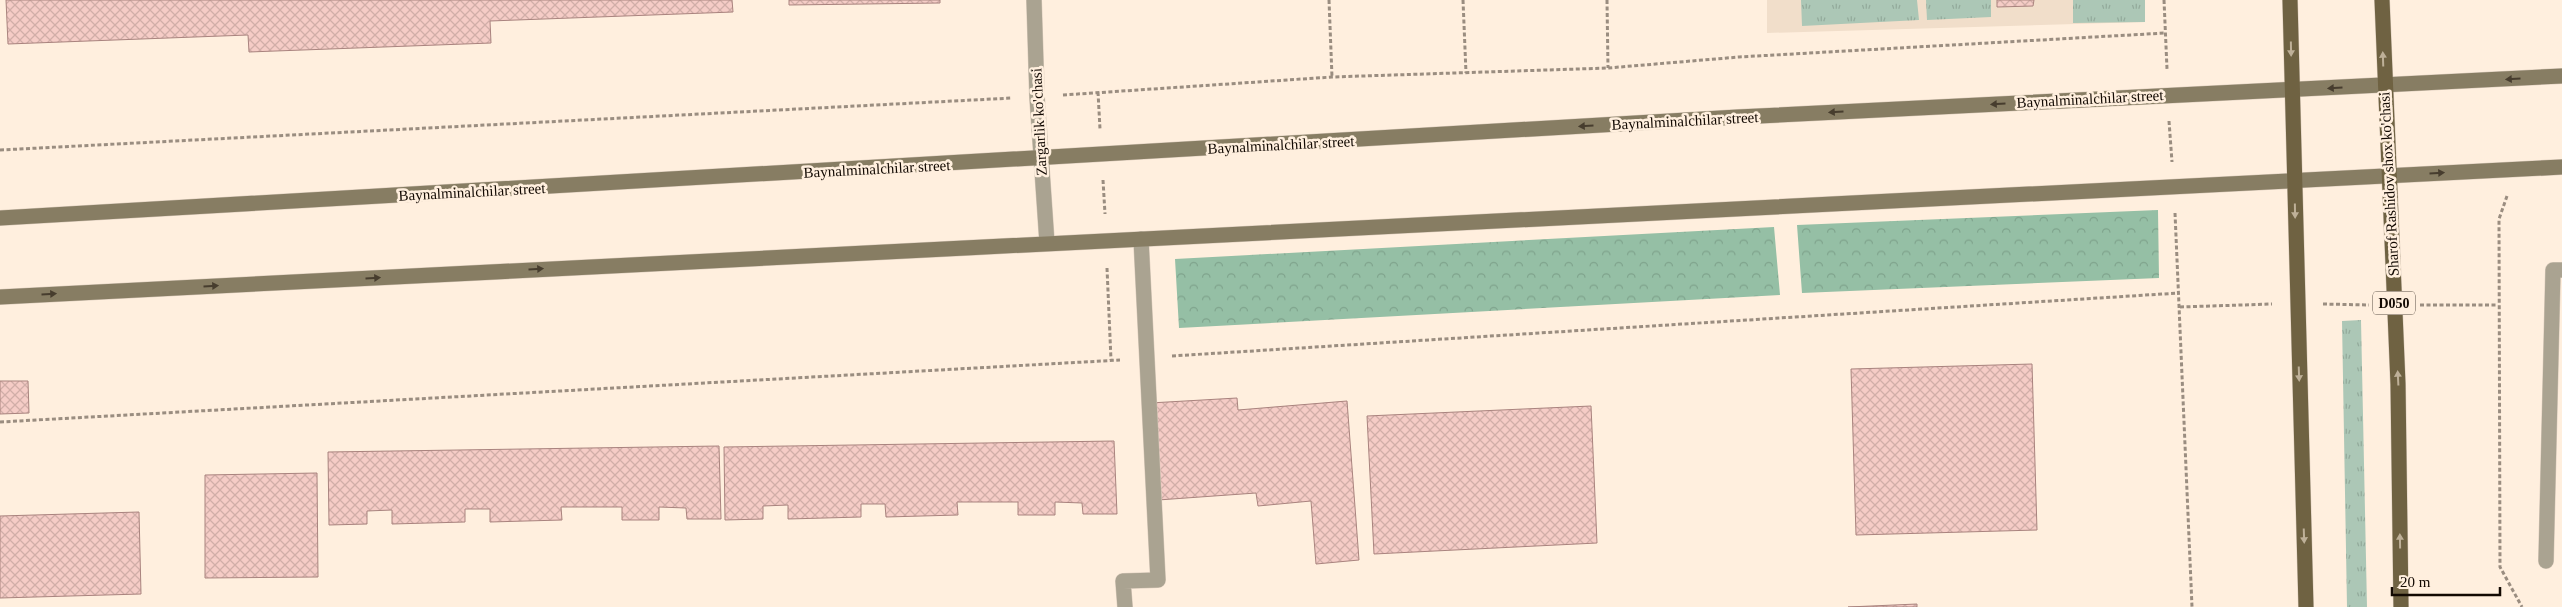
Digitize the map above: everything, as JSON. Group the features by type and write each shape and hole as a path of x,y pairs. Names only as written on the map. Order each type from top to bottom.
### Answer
{"main road":[{"path":"2290,0 2306,607"},
{"name":"Sharof Rashidov shox ko'chasi","path":"2382,0 2384,85 2398,384 2401,607"},
{"name":"Baynalminalchilar street","path":"0,218 1728,118 2562,76"},
{"path":"0,296 2174,185 2294,181 2562,167"}],"street":[{"name":"Zargarlik ko'chasi","path":"1034,0 1036,97 1047,243"},
{"path":"1125,607 1124,581 1158,580 1141,239"},
{"path":"2546,561 2553,270 2562,270"}],"path":[{"path":"1329,0 1332,77"},
{"path":"1463,0 1466,73"},
{"path":"1607,0 1608,68"},
{"path":"2164,0 2180,307 2192,607"},
{"path":"0,150 1036,97 1332,77 1608,68 1739,57 2165,32"},
{"path":"2517,169 2499,219 2500,567 2522,607"},
{"path":"0,422 1146,358 2179,293"},
{"path":"2180,307 2297,304 2498,305"}],"shaded area":[{"path":"1767,0 2145,0 2145,22 1767,33"}],"green space":[{"path":"1801,0 1917,0 1919,20 1802,26"},
{"path":"1926,0 1991,0 1991,17 1927,20"},
{"path":"2073,0 2145,0 2145,22 2073,23"},
{"path":"2158,210 2159,278 1802,293 1797,225"},
{"path":"1774,227 1780,295 1179,328 1175,259"},
{"path":"2361,320 2367,607 2347,607 2342,321"}],"building":[{"path":"6,0 732,0 733,12 490,21 491,43 249,52 248,35 8,44"},
{"path":"789,0 940,0 940,3 789,5"},
{"path":"1997,0 2034,0 2033,6 1997,7"},
{"path":"2032,364 2037,530 1856,535 1851,369"},
{"path":"0,381 28,381 29,413 0,414"},
{"path":"1237,398 1238,410 1347,401 1359,560 1316,564 1311,501 1258,506 1256,493 1158,500 1150,403"},
{"path":"1591,406 1597,543 1374,554 1367,416"},
{"path":"1114,441 1117,514 1083,514 1082,503 1055,502 1055,515 1018,515 1018,502 957,502 958,515 886,517 885,504 861,504 861,517 788,519 788,505 763,506 763,519 725,520 724,447"},
{"path":"719,446 721,519 687,519 686,508 659,507 659,520 622,520 622,507 561,507 562,520 490,522 490,509 465,509 465,522 392,524 392,510 367,511 367,524 329,525 328,452"},
{"path":"317,473 318,577 205,578 205,475"},
{"path":"139,512 141,594 0,598 0,516"},
{"path":"1917,604 1917,607 1848,607"}]}
